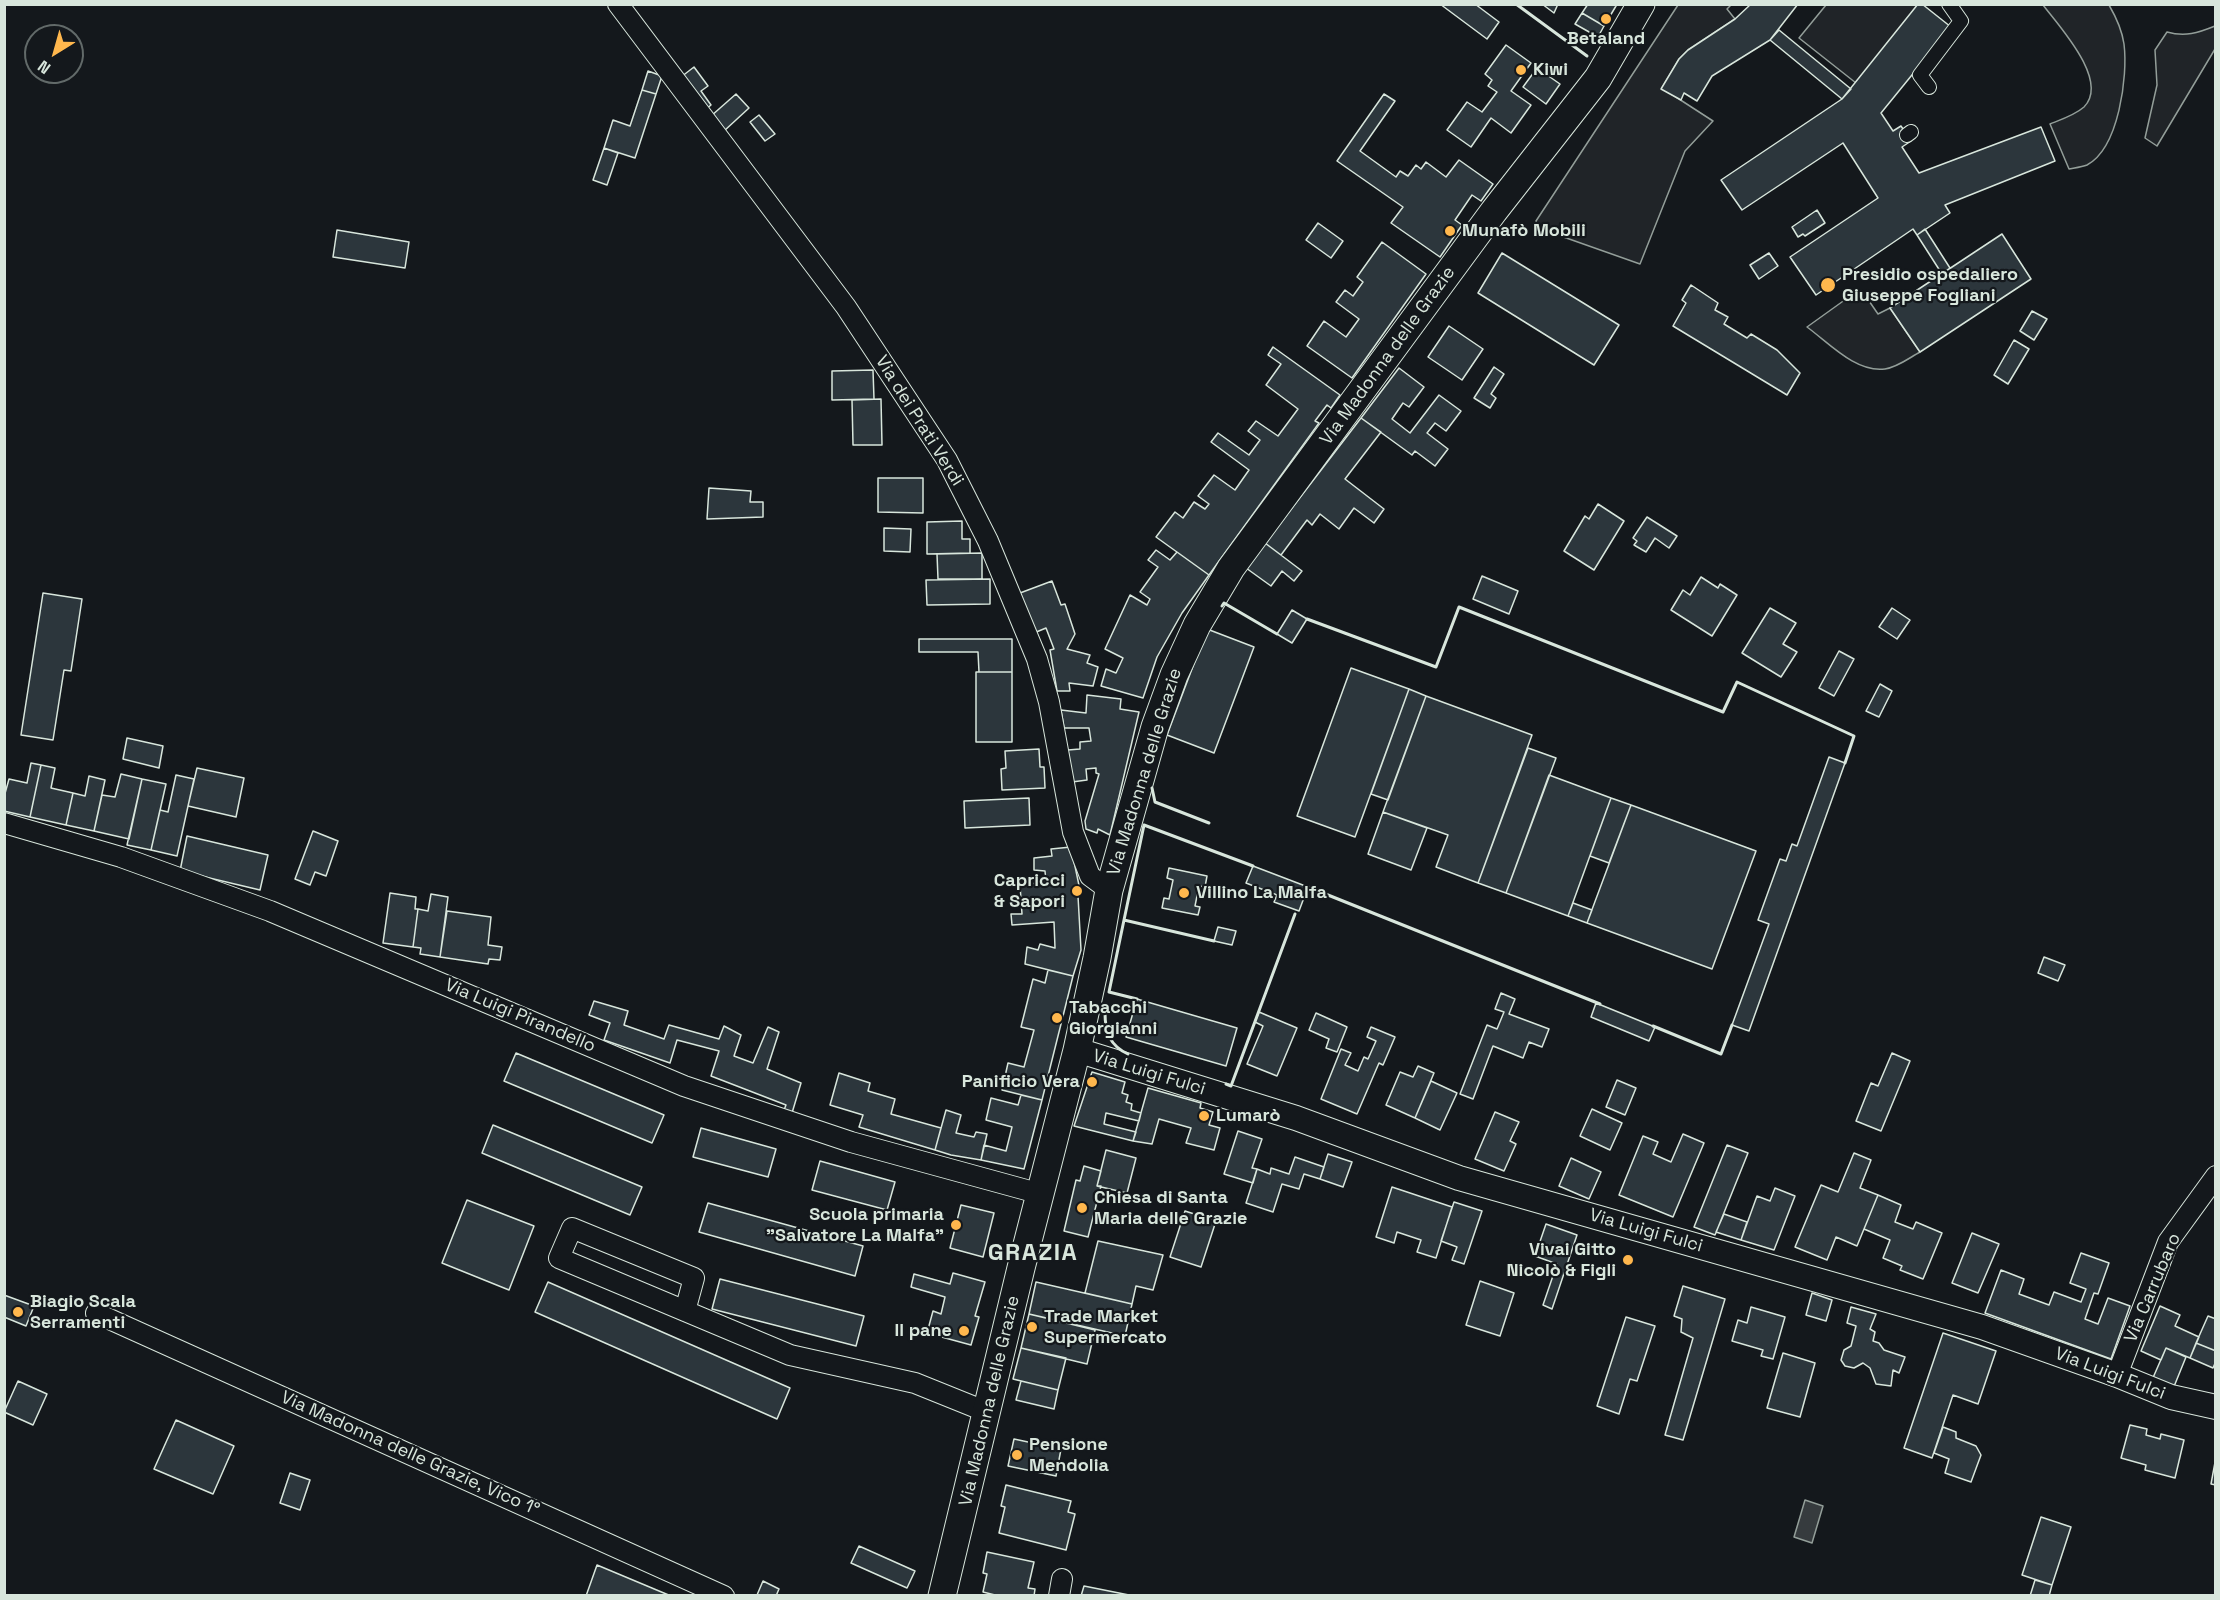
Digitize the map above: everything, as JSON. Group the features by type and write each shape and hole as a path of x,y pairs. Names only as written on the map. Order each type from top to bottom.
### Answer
{"main road":[{"name":"Via Madonna delle Grazie","path":"942,1596 1077,1050 1109,890 1155,728 1174,675 1197,625 1231,568 1494,211 1598,78 1641,4"}],"street":[{"name":"Via dei Prati Verdi","path":"618,4 846,307 947,460 988,541 1037,658 1049,702 1073,832 1090,876 1109,890"},
{"path":"1929,87 1920,75 1961,21 1949,4"},
{"name":"Via Luigi Pirandello","path":"4,823 121,857 270,912 511,1011 684,1086 851,1142 1041,1194"},
{"name":"Via Luigi Fulci","path":"1077,1050 1296,1118 1459,1178 1982,1327 2117,1375 2171,1397 2216,1407"},
{"name":"Via Carrubaro","path":"2117,1375 2168,1242 2216,1176"},
{"path":"685,1311 694,1278 572,1228 559,1258 685,1311 790,1355 915,1383 987,1412"},
{"name":"Via Madonna delle Grazie, Vico 1°","path":"96,1313 724,1596"}],"shaded area":[{"path":"1678,5 1731,5 1727,9 1735,19 1688,50 1679,59 1662,88 1713,121 1685,151 1640,264 1538,228 1536,221"},
{"path":"1826,5 1918,5 1856,83 1799,38"},
{"path":"2043,5 2109,5 2123,39 2124,74 2114,128 2098,156 2087,165 2069,169 2050,124 2084,107 2090,96 2091,83 2079,54"},
{"path":"2215,26 2215,49 2157,146 2145,138 2157,85 2155,50 2167,32 2191,34"},
{"path":"1859,293 1867,298 1878,314 1890,308 1920,352 1894,366 1874,369 1843,356 1807,327 1853,294"},
{"path":"1805,1500 1823,1506 1812,1543 1794,1537"}],"building":[{"path":"1440,4 1475,4 1499,22 1487,39"},
{"path":"1542,4 1558,4 1554,13"},
{"path":"1588,4 1614,4 1616,6 1604,26 1582,13"},
{"path":"1751,4 1798,4 1770,40 1712,76 1697,101 1684,93 1681,100 1661,89 1679,59 1688,50 1735,19"},
{"path":"1918,4 1922,4 1951,27 1881,113 1893,131 1901,126 1911,141 1902,147 1919,173 2041,127 2055,161 1945,205 1950,213 1917,235 1913,229 1816,295 1790,257 1878,198 1843,143 1742,210 1721,180 1842,99"},
{"path":"1582,13 1604,26 1598,37 1575,24"},
{"path":"1779,30 1851,89 1842,99 1770,40"},
{"path":"1506,45 1531,63 1511,91 1531,105 1511,133 1491,118 1471,147 1447,130 1467,102 1482,112 1497,92 1488,86 1492,80 1485,74"},
{"path":"694,67 708,86 701,91 711,105 705,110 681,77"},
{"path":"1537,68 1560,84 1546,104 1523,87"},
{"path":"648,71 662,76 656,94 642,90"},
{"path":"642,90 656,94 635,158 604,148 613,120 630,126"},
{"path":"736,94 749,108 724,131 711,116"},
{"path":"1384,94 1395,101 1360,151 1396,177 1400,171 1408,176 1416,165 1421,169 1426,162 1446,177 1459,160 1493,184 1481,201 1472,195 1455,220 1462,225 1440,257 1391,223 1403,207 1337,161"},
{"path":"759,115 775,134 765,141 750,122"},
{"path":"604,148 618,153 607,185 593,180"},
{"path":"1817,210 1825,223 1805,236 1803,234 1798,237 1792,227"},
{"path":"1318,223 1343,241 1331,258 1306,240"},
{"path":"1925,229 1950,268 1942,274 1917,235"},
{"path":"337,230 409,242 405,268 333,257"},
{"path":"2002,234 2031,279 1920,352 1890,308"},
{"path":"1382,242 1426,274 1352,378 1307,346 1324,321 1346,337 1359,319 1336,302 1345,290 1353,296 1363,282 1357,277"},
{"path":"1502,253 1619,325 1594,365 1478,293"},
{"path":"1769,253 1778,266 1759,279 1750,265"},
{"path":"1691,285 1718,303 1715,310 1728,317 1724,324 1747,338 1751,334 1777,350 1800,373 1787,395 1673,326 1686,303 1682,300"},
{"path":"2032,311 2047,319 2034,340 2020,331"},
{"path":"1449,326 1483,349 1462,380 1428,357"},
{"path":"2014,340 2029,349 2008,384 1994,375"},
{"path":"1273,347 1340,395 1331,408 1327,405 1315,421 1319,423 1209,575 1156,537 1175,512 1183,518 1194,502 1205,509 1209,504 1198,496 1214,475 1235,490 1249,470 1211,442 1218,433 1249,455 1260,440 1248,431 1256,421 1278,436 1298,409 1266,385 1281,364 1268,355"},
{"path":"1494,367 1504,374 1491,394 1496,398 1490,408 1474,398"},
{"path":"1399,368 1424,387 1409,407 1403,403 1392,419 1410,433 1439,395 1461,411 1446,431 1435,423 1427,433 1448,449 1435,466 1415,451 1412,455 1361,418"},
{"path":"873,370 874,399 832,400 832,371"},
{"path":"881,399 882,445 853,445 852,400"},
{"path":"1361,418 1381,432 1345,479 1384,509 1374,523 1354,508 1339,529 1320,514 1312,525 1307,520 1281,555 1265,543"},
{"path":"878,478 923,478 923,513 878,512"},
{"path":"709,488 751,491 750,502 763,502 763,517 707,519"},
{"path":"1598,504 1624,521 1594,570 1564,551 1585,516 1589,519"},
{"path":"1647,517 1677,536 1669,548 1655,538 1646,552 1634,545 1637,541 1633,538"},
{"path":"962,521 962,539 970,539 970,553 927,554 927,522"},
{"path":"884,528 911,529 910,552 884,551"},
{"path":"1265,543 1302,571 1294,581 1282,571 1271,586 1246,568"},
{"path":"1156,550 1170,560 1177,552 1209,575 1182,613 1157,657 1143,698 1101,686 1106,669 1116,673 1123,658 1105,649 1130,595 1147,605 1150,599 1140,592 1158,567 1148,560"},
{"path":"982,553 982,579 938,579 937,554"},
{"path":"1482,576 1518,591 1509,614 1473,599"},
{"path":"1701,577 1718,588 1720,584 1737,595 1712,636 1671,610 1683,590 1690,595"},
{"path":"990,579 990,604 927,605 926,580"},
{"path":"1052,581 1061,605 1065,604 1075,634 1067,649 1090,655 1087,663 1098,667 1093,686 1069,683 1070,691 1057,691 1050,650 1054,649 1046,628 1034,633 1020,593"},
{"path":"43,593 82,599 71,671 64,670 53,740 21,735"},
{"path":"1770,608 1796,623 1783,644 1797,652 1781,677 1742,653"},
{"path":"1892,608 1910,620 1897,639 1879,627"},
{"path":"1292,610 1307,619 1292,643 1277,634"},
{"path":"1207,629 1254,647 1214,753 1167,735"},
{"path":"919,639 1012,639 1012,672 979,672 978,652 919,652"},
{"path":"1839,651 1854,659 1834,696 1819,688"},
{"path":"1351,668 1409,689 1355,837 1297,816"},
{"path":"976,672 1012,672 1012,742 976,742"},
{"path":"1880,684 1892,691 1879,717 1866,711"},
{"path":"1409,689 1426,696 1388,800 1371,794"},
{"path":"1087,695 1121,699 1120,709 1139,712 1110,835 1098,829 1097,833 1086,829 1085,821 1099,774 1096,773 1096,768 1086,769 1087,780 1072,782 1068,750 1080,749 1080,742 1091,741 1089,728 1064,728 1061,710 1086,713"},
{"path":"1426,696 1532,735 1478,883 1436,867 1448,835 1383,812"},
{"path":"127,738 163,746 159,768 123,759"},
{"path":"1528,748 1556,758 1506,893 1478,883"},
{"path":"1039,749 1040,767 1044,767 1045,788 1002,790 1001,769 1006,768 1005,751"},
{"path":"1829,757 1845,763 1749,1031 1732,1025 1769,924 1758,920 1780,859 1786,861 1792,844 1797,846"},
{"path":"31,763 41,765 30,817 4,811 4,797 9,779 27,783"},
{"path":"41,765 55,768 51,788 73,793 66,825 30,817"},
{"path":"197,768 244,778 236,817 188,806"},
{"path":"121,774 142,779 129,839 94,831 102,795 115,797"},
{"path":"176,775 194,779 177,856 151,850 160,810 168,812"},
{"path":"1549,775 1611,798 1568,916 1506,893"},
{"path":"89,776 105,780 94,831 66,825 73,793 85,796"},
{"path":"142,779 166,784 151,850 127,845"},
{"path":"1029,798 1030,825 965,828 964,801"},
{"path":"1611,798 1631,805 1609,863 1590,856"},
{"path":"1631,805 1756,851 1712,969 1587,923"},
{"path":"1383,812 1427,828 1411,870 1368,854"},
{"path":"313,831 338,841 326,876 315,872 310,885 295,879"},
{"path":"187,836 268,855 260,890 180,871"},
{"path":"1071,847 1081,895 1078,896 1081,950 1073,976 1025,964 1027,947 1038,950 1040,944 1055,948 1054,922 1012,925 1011,914 1022,914 1020,885 1046,882 1045,871 1034,870 1034,858 1052,856 1051,849"},
{"path":"1253,866 1308,887 1299,911 1274,902 1277,895 1246,883"},
{"name":"Villino La Malfa","path":"1169,868 1207,876 1205,887 1199,886 1195,906 1200,907 1198,915 1162,908 1164,898 1169,899 1173,880 1167,878"},
{"path":"390,893 416,897 415,909 418,909 413,947 383,943"},
{"path":"431,894 448,897 440,957 420,954 421,948 413,947 418,909 428,911"},
{"path":"1573,903 1592,910 1587,923 1568,916"},
{"path":"447,911 491,917 488,945 502,947 500,960 489,959 488,964 440,957"},
{"path":"1218,927 1236,931 1232,945 1214,941"},
{"path":"2044,957 2065,965 2058,981 2038,973"},
{"path":"1048,970 1073,976 1042,1100 1002,1090 1008,1063 1024,1067 1034,1030 1021,1027 1033,979 1045,983"},
{"path":"1501,993 1515,999 1509,1014 1549,1029 1542,1047 1529,1042 1523,1058 1493,1046 1473,1099 1460,1094 1487,1025 1497,1029 1504,1012 1495,1009"},
{"path":"1137,999 1237,1028 1226,1066 1126,1037"},
{"path":"594,1001 628,1011 624,1025 664,1039 669,1025 719,1039 724,1026 741,1035 734,1056 753,1063 768,1027 779,1032 767,1069 801,1083 792,1113 784,1110 786,1105 711,1076 719,1051 677,1040 670,1063 604,1040 610,1023 589,1015"},
{"path":"1596,1003 1655,1027 1649,1041 1591,1017"},
{"path":"1259,1012 1297,1028 1277,1076 1247,1064 1263,1026 1255,1022"},
{"path":"1316,1013 1347,1027 1337,1052 1326,1048 1329,1039 1309,1030"},
{"path":"1371,1027 1395,1037 1383,1065 1379,1063 1357,1114 1321,1099 1341,1049 1351,1053 1345,1065 1358,1071 1364,1057 1368,1059 1376,1041 1367,1037"},
{"path":"516,1053 664,1115 652,1143 504,1081"},
{"path":"1892,1053 1910,1061 1881,1131 1856,1121 1871,1083 1878,1086"},
{"path":"1418,1066 1434,1073 1415,1118 1386,1105 1400,1072 1413,1077"},
{"path":"1092,1072 1125,1082 1122,1093 1128,1095 1126,1102 1132,1104 1131,1110 1141,1113 1139,1121 1106,1113 1104,1124 1136,1132 1133,1141 1074,1126"},
{"path":"839,1073 870,1083 868,1091 895,1099 891,1114 941,1128 935,1150 859,1127 863,1115 830,1105"},
{"path":"1617,1080 1636,1088 1625,1115 1606,1107"},
{"path":"1431,1081 1457,1093 1440,1130 1415,1118"},
{"path":"1148,1088 1201,1103 1200,1108 1213,1112 1209,1125 1220,1128 1214,1150 1186,1143 1191,1128 1159,1119 1152,1144 1133,1141"},
{"path":"1021,1095 1042,1100 1024,1169 981,1160 984,1145 1006,1151 1012,1127 986,1120 991,1098 1018,1105"},
{"path":"1592,1109 1622,1123 1610,1150 1580,1136"},
{"path":"946,1110 961,1115 956,1133 974,1137 976,1132 987,1134 981,1160 935,1150"},
{"path":"1495,1112 1519,1122 1510,1141 1516,1144 1504,1171 1475,1159"},
{"path":"493,1125 642,1187 630,1215 482,1153"},
{"path":"701,1128 776,1149 768,1177 693,1157"},
{"path":"1238,1131 1262,1139 1252,1168 1257,1169 1253,1183 1224,1174"},
{"path":"1683,1134 1704,1143 1673,1217 1619,1195 1643,1136 1658,1142 1653,1154 1671,1162"},
{"path":"1727,1145 1748,1153 1715,1235 1694,1227"},
{"path":"1106,1150 1136,1158 1127,1193 1097,1186"},
{"path":"1854,1153 1871,1160 1860,1188 1878,1195 1857,1246 1836,1237 1827,1260 1795,1247 1821,1185 1838,1192"},
{"path":"1328,1154 1352,1162 1343,1187 1320,1179"},
{"path":"1295,1157 1324,1167 1320,1179 1304,1174 1299,1189 1282,1184 1273,1212 1246,1203 1257,1169 1270,1174 1271,1168 1289,1174"},
{"path":"1571,1158 1601,1172 1589,1199 1559,1186"},
{"path":"820,1161 895,1182 887,1210 812,1190"},
{"name":"Chiesa di Santa Maria delle Grazie","path":"1084,1166 1101,1171 1097,1186 1101,1186 1088,1237 1064,1231 1076,1180 1080,1181"},
{"path":"1392,1187 1452,1207 1436,1258 1417,1252 1421,1240 1397,1232 1394,1243 1376,1237"},
{"path":"1775,1188 1795,1196 1774,1250 1741,1240 1757,1196 1770,1201"},
{"path":"1878,1195 1901,1205 1895,1222 1913,1229 1916,1222 1942,1233 1923,1279 1900,1270 1902,1266 1883,1258 1890,1240 1864,1229"},
{"path":"467,1200 534,1226 509,1290 442,1263"},
{"path":"1454,1202 1482,1211 1464,1264 1452,1260 1457,1247 1441,1241"},
{"path":"708,1203 863,1246 855,1276 699,1232"},
{"path":"961,1205 994,1213 983,1257 950,1248"},
{"path":"1185,1211 1216,1221 1201,1267 1170,1257"},
{"path":"1724,1214 1747,1222 1741,1240 1716,1232"},
{"path":"1546,1224 1577,1235 1552,1309 1543,1305 1557,1264 1535,1256"},
{"path":"1972,1233 1999,1244 1978,1293 1952,1283"},
{"path":"1098,1241 1163,1255 1153,1290 1136,1286 1132,1304 1085,1293"},
{"path":"2081,1253 2109,1263 2098,1294 2094,1293 2085,1319 2098,1324 2108,1298 2130,1306 2111,1359 1985,1313 2001,1270 2024,1279 2019,1294 2049,1305 2054,1292 2081,1302 2086,1289 2070,1283"},
{"path":"953,1273 985,1282 975,1316 979,1317 971,1345 927,1333 933,1311 941,1314 945,1297 911,1287 914,1274 950,1284"},
{"path":"720,1279 864,1316 856,1346 712,1309"},
{"path":"1480,1281 1514,1293 1500,1336 1466,1325"},
{"path":"548,1282 790,1388 777,1419 535,1312"},
{"path":"1036,1282 1132,1304 1125,1336 1029,1314"},
{"path":"1683,1286 1725,1299 1683,1440 1665,1435 1693,1338 1681,1332 1682,1319 1674,1316"},
{"path":"1812,1293 1832,1300 1826,1321 1806,1315"},
{"name":"Biagio Scala Serramenti","path":"4,1295 34,1306 26,1326 4,1317"},
{"path":"2160,1306 2180,1315 2175,1326 2199,1337 2190,1358 2166,1348 2161,1360 2141,1351"},
{"path":"1751,1307 1785,1317 1773,1359 1761,1356 1763,1350 1732,1341 1738,1320 1747,1323"},
{"path":"1851,1307 1876,1314 1870,1329 1875,1332 1873,1341 1879,1343 1884,1350 1905,1357 1899,1373 1893,1370 1891,1386 1876,1384 1870,1368 1863,1363 1854,1368 1845,1366 1841,1360 1844,1350 1851,1346 1856,1326 1847,1323"},
{"path":"1029,1314 1095,1330 1087,1364 1021,1348"},
{"path":"2208,1316 2216,1319 2216,1351 2196,1343"},
{"path":"1626,1317 1655,1326 1637,1381 1630,1379 1619,1414 1597,1406"},
{"path":"1943,1333 1996,1351 1978,1404 1953,1395 1932,1458 1904,1448"},
{"path":"2196,1343 2216,1351 2213,1368 2190,1358"},
{"path":"1021,1348 1066,1358 1058,1390 1013,1379"},
{"path":"2166,1348 2186,1357 2173,1389 2152,1380"},
{"path":"1783,1353 1815,1363 1800,1417 1767,1408"},
{"path":"18,1381 47,1394 33,1425 4,1412"},
{"path":"1021,1381 1058,1390 1054,1409 1016,1400"},
{"path":"176,1420 234,1446 213,1494 154,1469"},
{"path":"2130,1425 2147,1429 2146,1435 2160,1439 2161,1434 2184,1440 2175,1478 2145,1470 2146,1465 2121,1458"},
{"path":"1943,1427 1956,1432 1956,1438 1976,1446 1981,1455 1971,1482 1945,1473 1949,1459 1934,1453"},
{"path":"1014,1439 1061,1449 1056,1476 1008,1466"},
{"path":"2216,1457 2216,1485 2211,1484"},
{"path":"290,1473 310,1480 300,1510 280,1503"},
{"path":"1006,1485 1071,1501 1068,1512 1075,1514 1066,1550 999,1533 1005,1507 1001,1506"},
{"path":"2041,1517 2071,1527 2052,1585 2022,1575"},
{"path":"859,1546 915,1571 907,1588 851,1563"},
{"path":"987,1552 1034,1562 1028,1588 1035,1589 1034,1596 999,1596 983,1592 987,1574 983,1573"},
{"path":"597,1565 671,1596 586,1596"},
{"path":"2035,1580 2052,1585 2049,1596 2030,1596"},
{"path":"763,1581 779,1589 776,1596 757,1595"},
{"path":"1084,1586 1129,1595 1081,1596"}],"wall":[{"path":"1516,4 1587,56"},
{"path":"1222,606 1224,603 1277,634"},
{"path":"1307,619 1436,667 1459,607 1723,712 1737,682 1854,736 1845,763"},
{"path":"1152,788 1155,802 1209,823"},
{"path":"1214,941 1124,920 1144,825 1253,866"},
{"path":"1308,887 1600,1004"},
{"path":"1226,1084 1231,1086 1295,914"},
{"path":"1124,920 1109,992 1137,999"},
{"path":"1105,1013 1110,1038 1117,1047 1128,1054"},
{"path":"1653,1026 1721,1054 1732,1025"}],"place":[{"name":"Betaland","path":"1606,19"},
{"name":"Kiwi","path":"1521,70"},
{"name":"Munafò Mobili","path":"1450,231"},
{"name":"Presidio ospedaliero Giuseppe Fogliani","path":"1828,285"},
{"name":"Capricci & Sapori","path":"1077,891"},
{"name":"Villino La Malfa","path":"1184,893"},
{"name":"Tabacchi Giorgianni","path":"1057,1018"},
{"name":"Panificio Vera","path":"1092,1082"},
{"name":"Lumarò","path":"1204,1116"},
{"name":"Chiesa di Santa Maria delle Grazie","path":"1082,1208"},
{"name":"Scuola primaria \"Salvatore La Malfa\"","path":"956,1225"},
{"name":"Vivai Gitto Nicolò & Figli","path":"1628,1260"},
{"name":"Biagio Scala Serramenti","path":"18,1312"},
{"name":"Trade Market Supermercato","path":"1032,1327"},
{"name":"Il pane","path":"964,1331"},
{"name":"Pensione Mendolia","path":"1017,1455"}],"district":[{"name":"GRAZIA","path":"1033,1253"}]}
